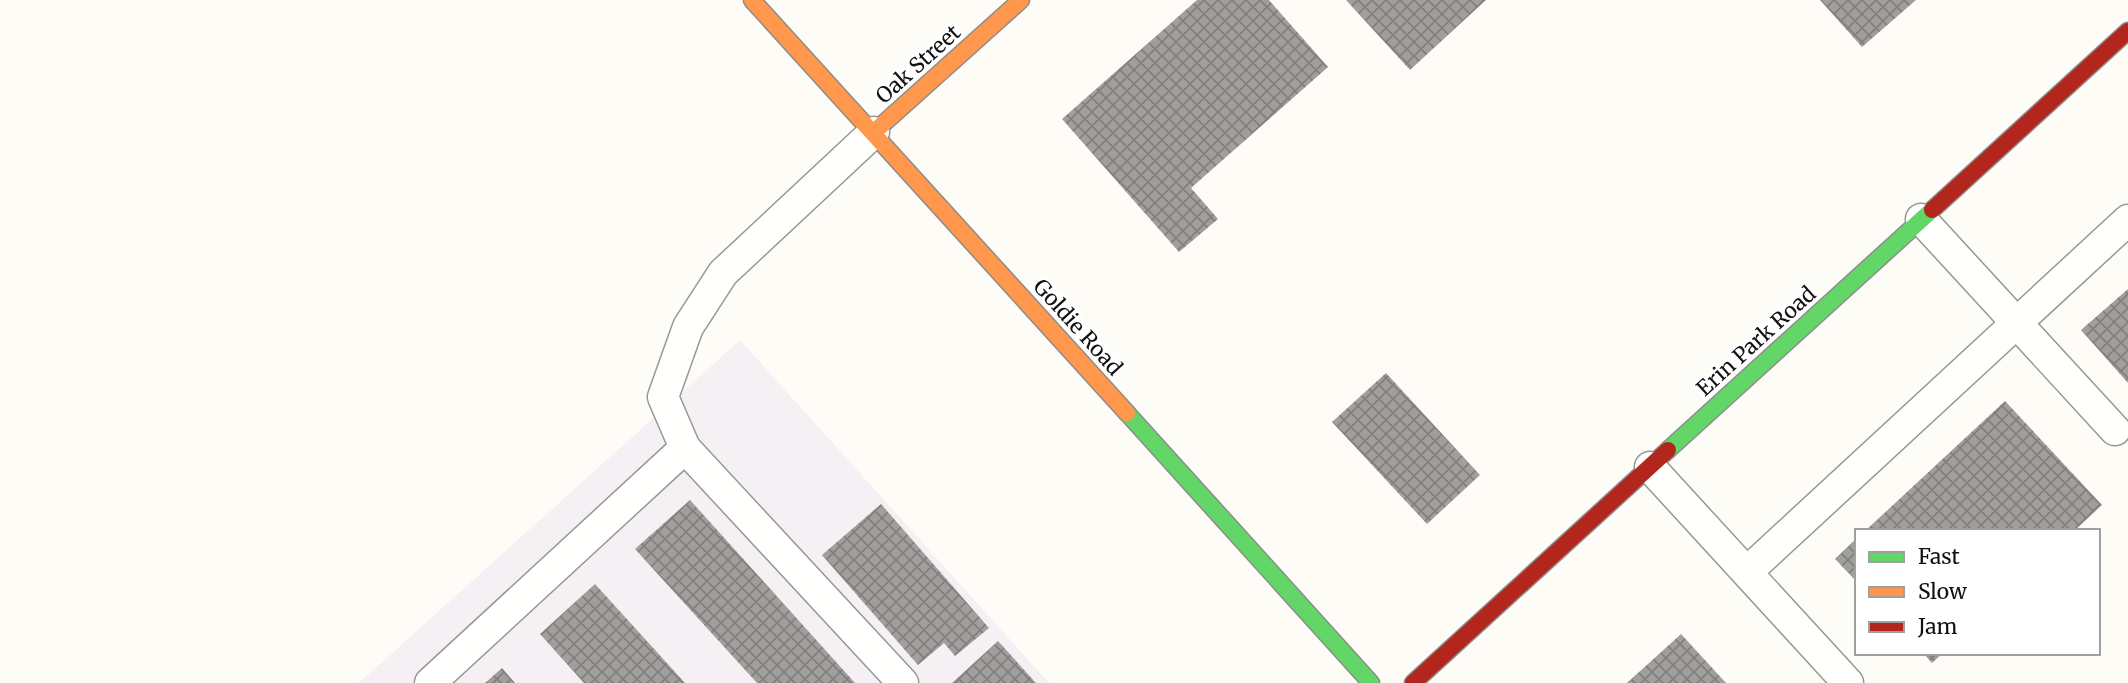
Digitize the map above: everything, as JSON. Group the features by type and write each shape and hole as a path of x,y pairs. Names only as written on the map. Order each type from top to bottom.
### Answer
{"street":[{"name":"Goldie Road","path":"752,0 1371,683"},
{"name":"Oak Street","path":"874,132 1021,0"},
{"name":"Erin Park Road","path":"1413,683 2128,31"}],"lane":[{"path":"874,132 723,273 688,327 663,397 685,447 903,683"},
{"path":"1921,219 2115,430"},
{"path":"1746,572 2128,220"},
{"path":"430,683 685,447"},
{"path":"1650,467 1848,683"}],"shaded area":[{"path":"740,340 1049,683 359,683"}],"building":[{"path":"1197,0 1269,0 1328,67 1191,188 1218,219 1179,252 1062,119"},
{"path":"1346,0 1486,0 1410,70"},
{"path":"1820,0 1916,0 1862,47"},
{"path":"2128,289 2128,383 2081,330"},
{"path":"1386,373 1480,475 1427,524 1332,422"},
{"path":"2005,401 2102,505 2076,529 1867,529"},
{"path":"690,500 855,683 757,683 635,549"},
{"path":"881,504 989,628 955,656 944,643 918,665 822,555"},
{"path":"1855,540 1855,580 1835,559"},
{"path":"595,584 685,683 584,683 540,634"},
{"path":"1681,634 1726,683 1627,683"},
{"path":"998,641 1036,683 952,683"},
{"path":"1925,655 1941,655 1932,663"},
{"path":"502,668 515,683 485,683"}],"traffic: fast":[{"path":"1668,450 1932,210"},
{"path":"1127,413 1371,683"}],"traffic: slow":[{"path":"752,0 1127,413"},
{"path":"874,132 1021,0"}],"traffic: jam":[{"path":"1932,210 2128,31"},
{"path":"1413,683 1668,450"}]}
